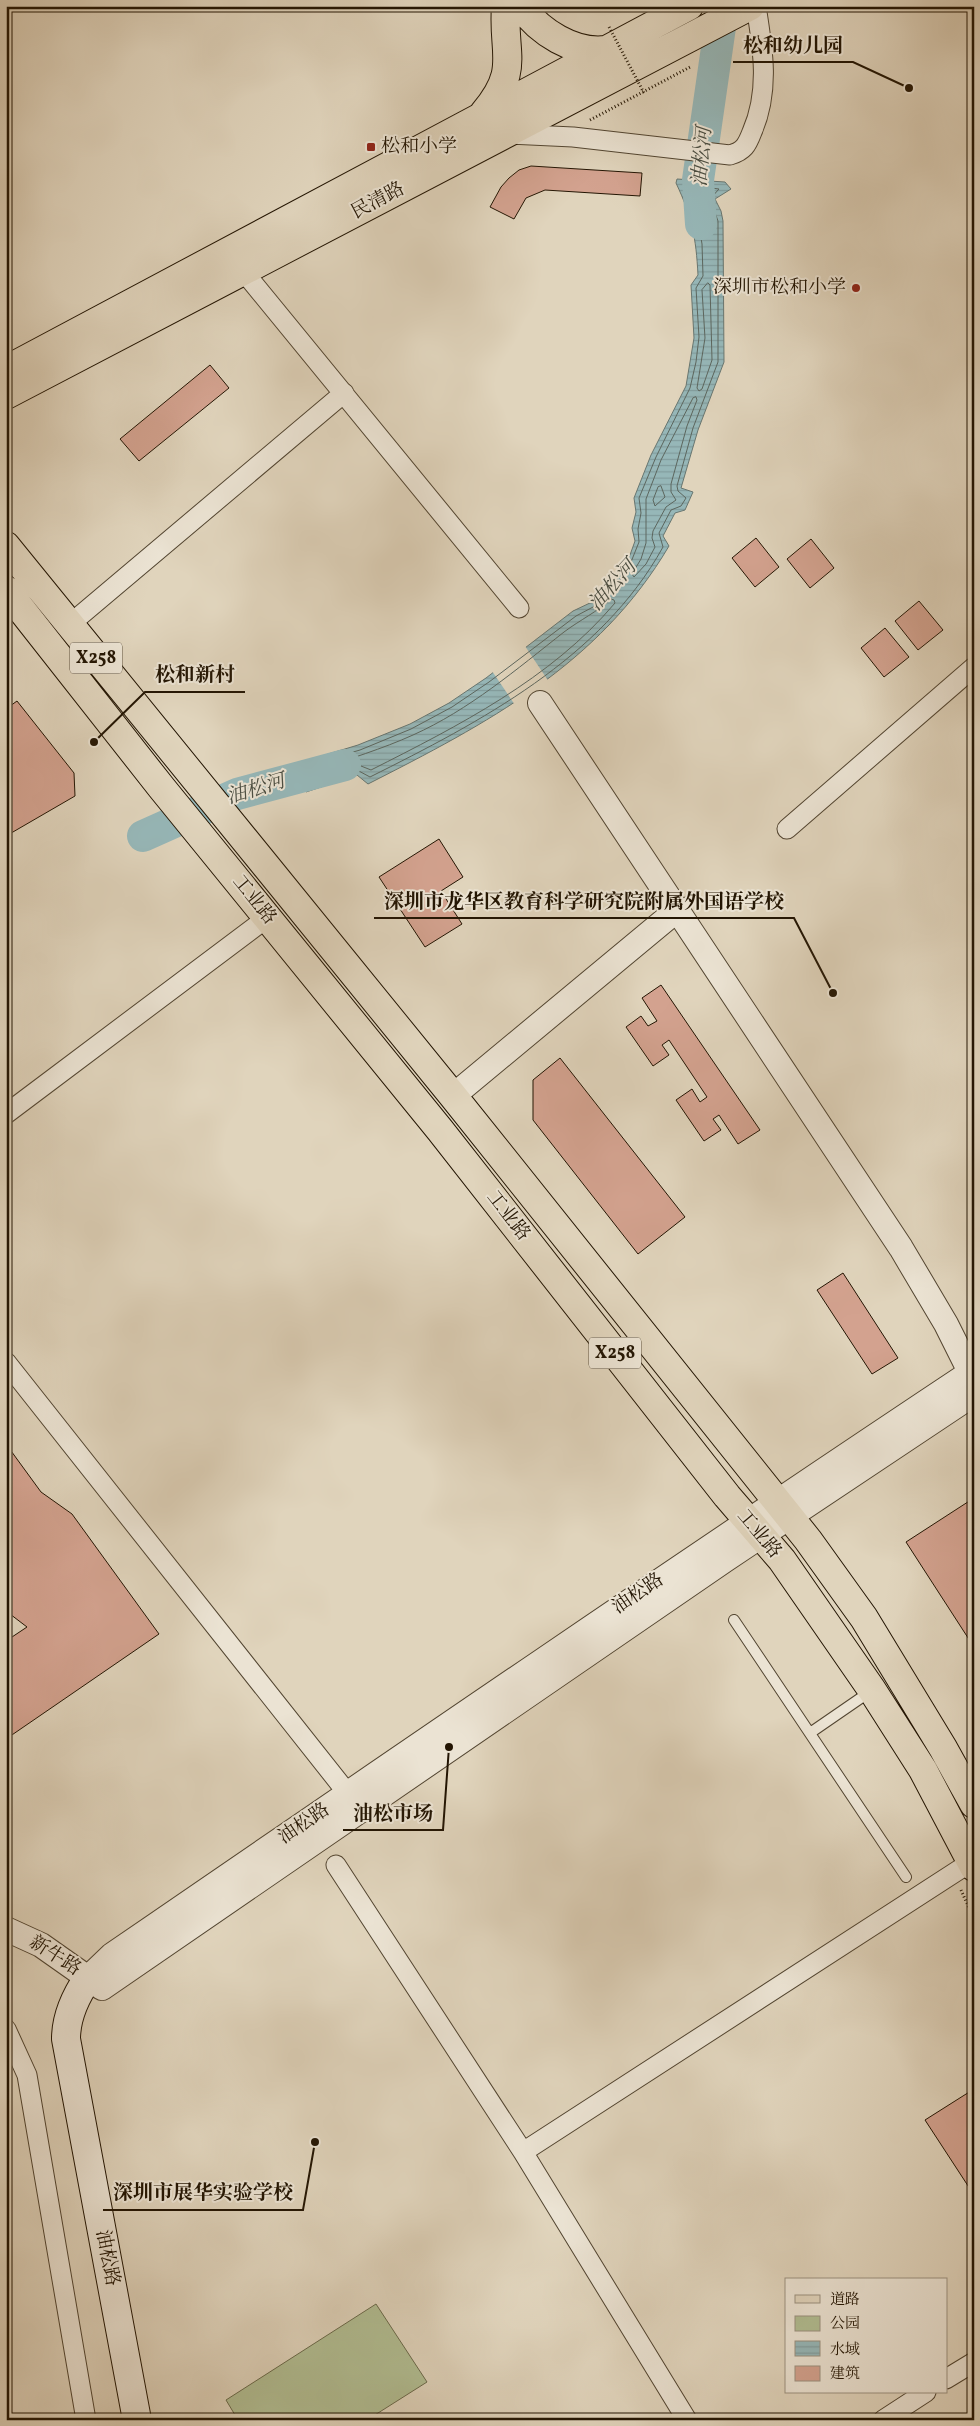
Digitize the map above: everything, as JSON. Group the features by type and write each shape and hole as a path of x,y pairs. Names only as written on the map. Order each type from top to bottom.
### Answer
{"main road":[{"path":"476,119 491,104 504,82 509,53 506,6"},
{"path":"521,6 540,27 567,44 590,51 608,38"},
{"name":"民清路","path":"6,370 476,119 608,38 689,6"},
{"name":"民清路","path":"6,395 509,134 750,6"},
{"name":"工业路","path":"6,546 453,1096 783,1509 864,1618 943,1748 974,1804"},
{"name":"工业路","path":"6,590 161,787 440,1130 754,1528 782,1560 872,1690 923,1770 972,1864"},
{"name":"油松路","path":"95,1983 75,1999 69,2014 66,2039 137,2420"},
{"name":"油松路","path":"95,1983 87,2014 85,2040 156,2420"}],"street":[{"path":"509,134 573,137 730,155 740,152 747,145 762,104 764,72 756,6"},
{"path":"244,272 520,608"},
{"path":"69,625 344,393"},
{"path":"787,829 974,667"},
{"path":"540,704 685,904 901,1248 946,1324 972,1387"},
{"path":"453,1096 685,904"},
{"path":"6,1114 268,917"},
{"path":"6,1362 354,1801"},
{"name":"油松路","path":"95,1983 112,1955 354,1801 754,1528 972,1387"},
{"path":"524,2152 972,1864"},
{"path":"336,1865 524,2152 687,2420"},
{"name":"新牛路","path":"6,1929 41,1946 95,1983"},
{"path":"6,2029 27,2075 86,2420"},
{"path":"948,2378 974,2362"},
{"path":"884,2420 923,2394"}],"lane":[{"path":"734,1620 906,1877"},
{"path":"810,1733 872,1690"}],"path":[{"path":"608,38 644,94"},
{"path":"582,124 644,94 692,66"},
{"path":"961,1890 974,1919"}],"green space":[{"path":"376,2304 427,2382 367,2420 238,2420 226,2400"}],"water":[{"path":"677,179 725,182 731,189 715,199 721,211 723,221 724,362 698,430 681,488 693,492 685,510 675,513 663,536 669,546 641,588 609,625 574,658 497,714 368,784 357,775 306,792 302,762 358,745 410,724 449,703 486,678 573,611 592,602 611,584 630,555 635,541 632,528 636,512 634,498 651,455 686,386 694,338 691,285 698,275 696,249 686,206 676,183"}],"pier":[{"path":"525,646 549,682 515,705 492,671"}],"building":[{"path":"531,166 642,173 640,196 545,190 526,198 514,219 490,207 501,187 509,178 519,170"},
{"path":"210,365 229,388 139,461 120,439"},
{"path":"756,538 779,567 755,587 732,558"},
{"path":"811,539 834,568 810,588 787,559"},
{"path":"919,601 943,630 918,650 895,621"},
{"path":"885,628 909,657 884,677 861,648"},
{"path":"17,701 74,773 75,796 6,836 6,709"},
{"path":"439,839 463,877 441,891 462,924 425,947 379,877"},
{"path":"661,985 760,1130 738,1144 719,1115 713,1119 721,1130 704,1141 676,1100 692,1089 700,1102 707,1097 669,1040 662,1045 669,1055 653,1066 626,1027 641,1016 648,1026 657,1021 642,998"},
{"path":"560,1058 685,1217 638,1254 533,1120 533,1080"},
{"path":"843,1273 898,1358 872,1374 817,1290"},
{"path":"6,1444 41,1492 72,1514 159,1634 6,1739 6,1641 27,1627 6,1611"},
{"path":"974,1498 974,1643 972,1644 906,1542"},
{"path":"974,2089 974,2195 925,2120"}],"waterway":[{"name":"油松河","path":"701,224 698,180 723,6"},
{"name":"油松河","path":"143,836 237,794 345,765"}],"place":[{"name":"松和幼儿园","path":"909,88"},
{"name":"松和小学","path":"371,147"},
{"name":"深圳市松和小学","path":"856,288"},
{"name":"松和新村","path":"94,742"},
{"name":"深圳市龙华区教育科学研究院附属外国语学校","path":"833,993"},
{"name":"油松市场","path":"449,1747"},
{"name":"深圳市展华实验学校","path":"315,2142"}]}
